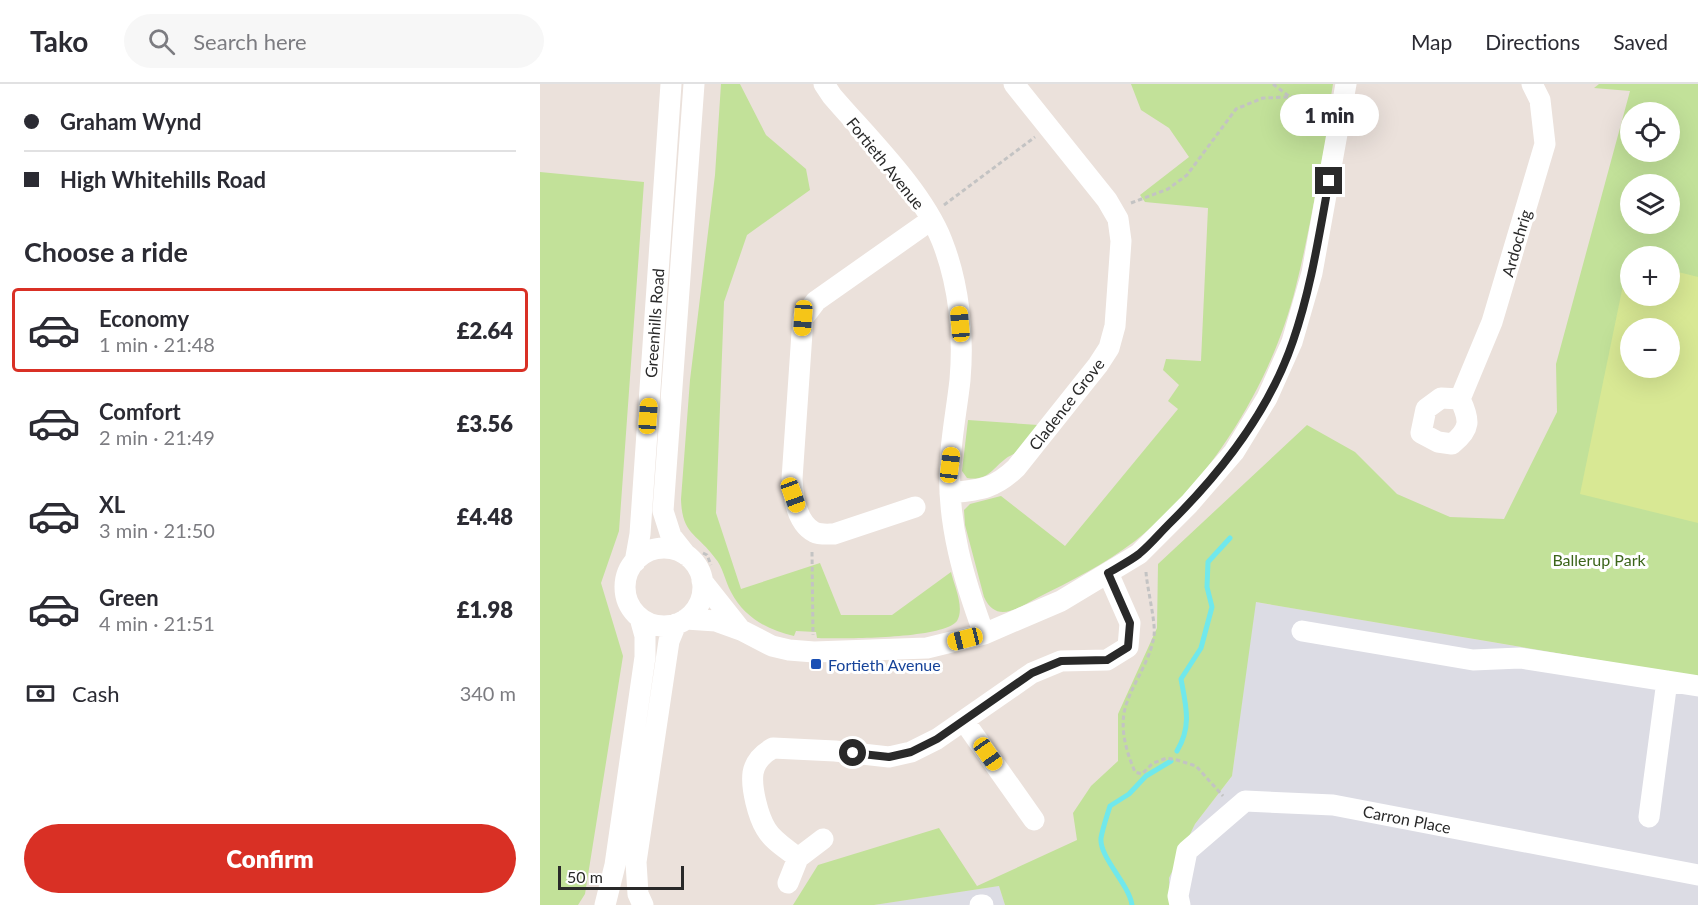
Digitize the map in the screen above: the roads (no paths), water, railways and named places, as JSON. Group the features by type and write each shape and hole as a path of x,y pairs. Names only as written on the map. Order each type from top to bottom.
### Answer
{"street":[{"name":"Greenhills Road","path":"635,562 640,534 671,84"},
{"name":"Greenhills Road","path":"692,552 671,536 663,511 694,84"},
{"name":"Fortieth Avenue","path":"824,84 890,164 930,218 942,240 958,306 961,342 960,377 950,465 950,493 962,570 984,634"},
{"name":"Cladence Grove","path":"950,493 980,490 1004,480 1016,468 1098,365 1109,348 1115,327 1121,241 1118,219 1014,84"},
{"name":"Ardochrig","path":"1460,399 1492,322 1545,144 1540,100 1532,84"},
{"path":"741,630 708,576 695,564 692,552 653,550 643,554 628,572 625,585 626,597 631,609 640,618 657,625 716,621 741,630 771,646 814,652 927,648 984,634 1061,601 1143,549 1189,504 1234,452 1267,398 1292,342 1312,273 1345,90"},
{"path":"915,507 834,534 813,532 798,511 793,495 792,479 803,318 816,301 930,218"},
{"path":"798,858 774,840 765,828 756,803 753,773 758,760 765,752 773,748 835,751 889,757 911,752 937,739 1032,673 1061,661 1107,660 1128,647 1130,623 1108,573"},
{"path":"643,905 638,894 636,862 669,641 681,622 694,611 700,602 708,576"},
{"path":"605,905 615,865 645,657 645,636 640,618"},
{"path":"1302,631 1473,660 1520,658 1698,686"},
{"path":"1649,817 1667,681"},
{"path":"964,721 1034,820"},
{"name":"Carron Place","path":"1180,905 1178,896 1186,851 1245,801 1333,805 1698,875"},
{"path":"788,883 798,858 823,839"}],"waterway":[{"path":"1177,751 1185,733 1187,716 1181,679 1201,648 1212,607 1207,587 1208,562 1230,538"},
{"path":"1132,905 1126,888 1105,854 1101,838 1103,830 1110,806 1129,794 1146,776 1171,761"}],"place":[{"name":"Fortieth Avenue","path":"816,664"}],"park label":[{"name":"Ballerup Park","path":"1599,559"}]}
